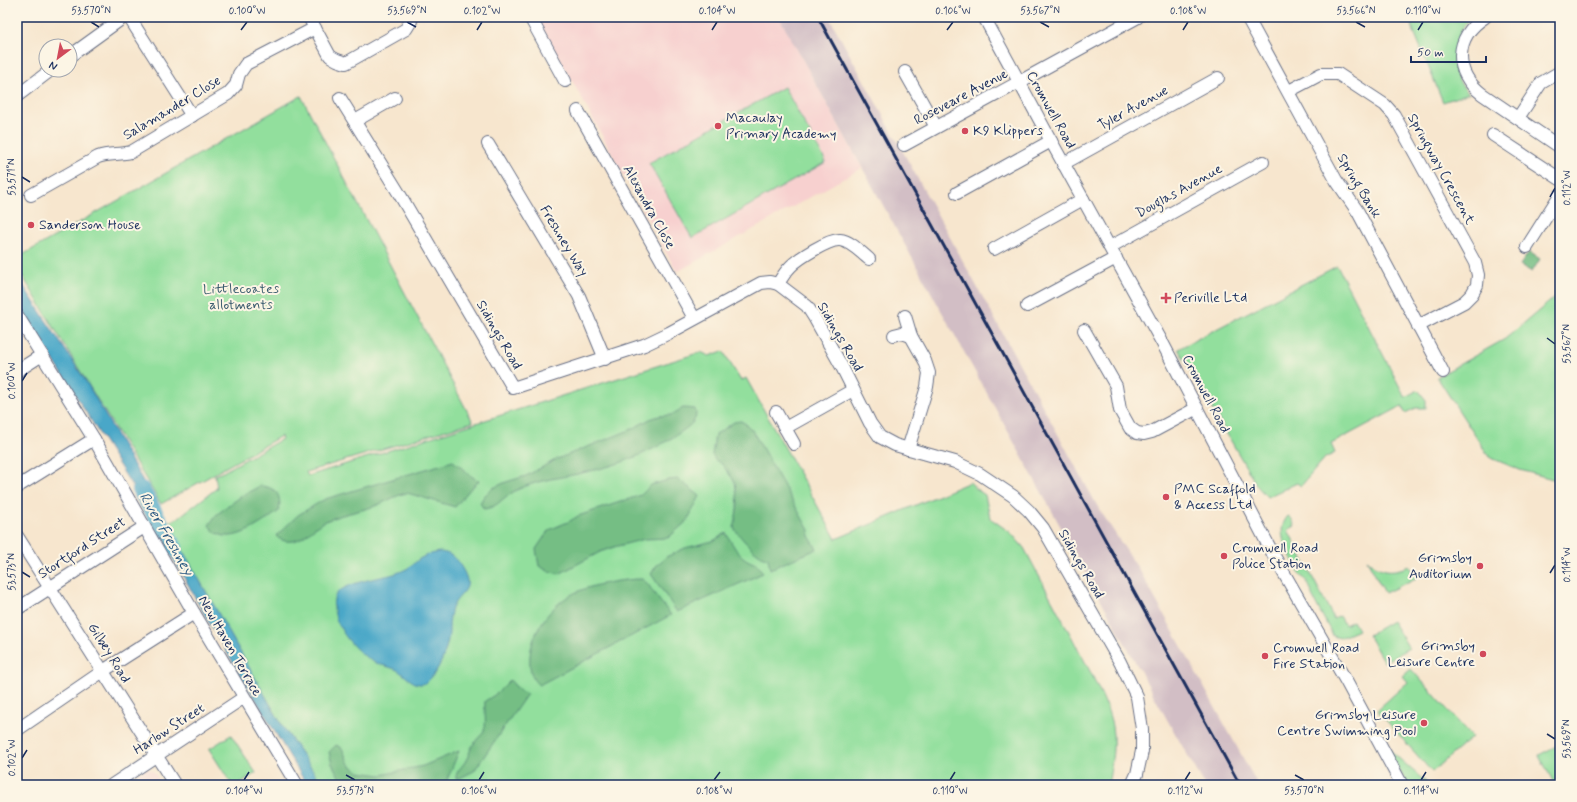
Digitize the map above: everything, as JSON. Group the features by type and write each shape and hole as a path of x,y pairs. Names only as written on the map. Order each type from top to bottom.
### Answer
{"street":[{"path":"78,50 124,17"},
{"path":"129,17 192,116"},
{"path":"312,22 330,56 346,63 406,29 411,21 409,17"},
{"path":"530,17 565,81"},
{"name":"Cromwell Road","path":"984,17 1063,164 1116,258 1274,556 1346,681 1402,785"},
{"name":"Roseveare Avenue","path":"904,145 1138,17"},
{"name":"Spring Bank","path":"1247,17 1336,180 1358,212 1443,372"},
{"path":"1485,17 1467,34 1461,50 1462,65 1468,78 1476,89 1560,147"},
{"name":"Salamander Close","path":"31,195 98,157 103,155 126,154 131,152 192,116 232,90 242,68 246,64 312,22"},
{"path":"905,72 936,127"},
{"name":"Springway Crescent","path":"1288,91 1321,74 1332,73 1343,76 1385,105 1394,115 1455,224 1475,263 1478,275 1477,285 1472,294 1464,302 1418,326"},
{"path":"1518,118 1540,84 1558,77"},
{"path":"17,96 41,78"},
{"name":"Tyler Avenue","path":"1063,164 1218,78"},
{"name":"Sidings Road","path":"340,98 513,388 644,345 760,284 770,282 778,284 799,300 810,312 842,367 875,432 880,437 895,445 955,462 980,474 1013,496 1029,511 1043,528 1120,662 1137,697 1142,728 1142,751 1137,774 1132,785"},
{"path":"355,121 395,98"},
{"name":"Alexandra Close","path":"578,111 694,318"},
{"path":"1493,135 1560,179"},
{"path":"957,193 1051,142"},
{"name":"Freshney Way","path":"488,144 579,296 605,359"},
{"name":"Douglas Avenue","path":"1110,247 1263,162"},
{"path":"1527,248 1560,195"},
{"path":"994,249 1083,199"},
{"path":"778,284 783,275 792,265 816,250 836,241 841,240 847,243 869,259"},
{"path":"1027,306 1116,258"},
{"name":"New Haven Terrace","path":"17,315 94,439 294,784"},
{"path":"905,316 911,336 925,361 928,373 927,387 908,449"},
{"path":"1084,330 1116,386 1120,410 1130,428 1137,433 1144,434 1152,432 1196,408"},
{"path":"894,335 902,333 911,336"},
{"path":"17,371 42,355"},
{"path":"785,428 853,390"},
{"path":"776,412 794,444"},
{"path":"17,487 94,439"},
{"name":"Stortford Street","path":"17,609 144,527"},
{"name":"Gilbey Road","path":"17,536 175,785"},
{"path":"17,730 103,671 194,613"},
{"name":"Harlow Street","path":"112,785 243,698"}],"shaded area":[{"name":"Macaulay Primary Academy","path":"537,17 779,17 862,168 677,272"},
{"path":"779,17 829,17 1099,509 1141,573 1258,785 1205,785 1169,723"},
{"path":"146,768 154,772 162,785 122,785"}],"green space":[{"path":"1408,17 1472,17 1459,34 1454,55 1454,65 1457,76 1469,93 1443,102"},
{"path":"784,87 826,162 692,238 649,163"},
{"name":"Littlecoates allotments","path":"301,96 473,422 306,472 308,476 701,352 709,356 723,351 741,381 746,378 836,539 970,482 976,489 985,495 990,518 1011,533 1024,548 1091,673 1105,703 1113,735 1113,754 1108,785 323,785 283,727 167,523 179,517 217,488 215,475 282,439 281,436 161,504 17,267 17,258"},
{"path":"1529,252 1540,259 1532,272 1520,265"},
{"path":"1337,266 1405,397 1418,390 1426,400 1426,408 1416,408 1405,413 1402,406 1331,444 1335,453 1325,458 1301,486 1297,483 1267,497 1257,486 1178,349"},
{"path":"1560,293 1560,481 1520,470 1489,457 1437,377 1505,339"},
{"path":"683,408 695,409 696,413 692,423 667,441 646,453 611,466 527,486 512,493 496,505 489,508 484,509 480,503 484,496 493,488 526,476 557,459 630,430 650,419 659,416 671,415"},
{"path":"741,421 752,430 809,530 809,536 817,549 770,569 768,558 754,551 734,528 738,504 735,482 722,464 715,460 712,455 715,435 734,422"},
{"path":"453,461 479,481 455,507 407,493 375,506 328,520 318,525 305,536 297,540 286,541 276,536 298,515 325,499"},
{"path":"678,479 700,496 687,521 668,538 645,539 614,547 600,552 559,574 548,571 539,566 536,549 549,530 578,516 641,495 651,485"},
{"path":"260,486 270,488 277,493 280,500 279,511 244,533 234,536 224,536 216,533 209,525 216,515 243,495"},
{"path":"1288,516 1291,518 1295,526 1288,530 1334,619 1340,616 1345,625 1353,621 1358,630 1340,638 1333,636 1312,596 1309,586 1297,570 1284,543 1282,532 1284,521"},
{"path":"726,533 738,552 746,559 757,564 763,573 677,612 651,574 656,566 666,557 685,548 713,541"},
{"path":"1367,560 1377,567 1387,570 1397,570 1409,566 1416,578 1385,593"},
{"path":"642,579 648,584 671,615 539,685 531,672 530,655 532,643 537,632 550,612 569,596 586,588 610,582"},
{"path":"1392,621 1409,648 1384,662 1368,635"},
{"name":"Grimsby Leisure Centre Swimming Pool","path":"1411,669 1472,737 1432,772 1377,710 1408,682 1403,676"},
{"path":"510,680 520,691 527,694 474,771 458,779 456,778 458,771 466,760 473,744 481,735 485,727 485,701 496,694"},
{"path":"231,735 256,773 237,785 232,785 209,749"},
{"path":"1560,744 1560,785 1555,785 1539,755"},
{"path":"336,745 342,748 349,764 359,772 381,775 423,766 459,751 445,785 344,785 332,764 329,752"},
{"path":"1384,745 1429,785 1408,785"}],"water":[{"path":"17,276 87,383 159,509 149,513 17,302"},
{"path":"167,523 283,727 323,785 307,785 208,621 155,528"},
{"path":"440,552 449,554 458,562 465,574 467,587 457,599 451,612 448,641 439,667 426,683 417,684 399,671 372,661 357,650 339,626 334,608 334,599 337,593 351,585 394,574 407,569 425,556"}],"waterway":[{"name":"River Freshney","path":"141,490 174,548"}],"railway":[{"path":"818,17 1240,785"}],"place":[{"name":"Macaulay Primary Academy","path":"718,126"},
{"name":"K9 Klippers","path":"965,131"},
{"name":"Sanderson House","path":"31,225"},
{"name":"Periville Ltd","path":"1166,298"},
{"name":"PMC Scaffold & Access Ltd","path":"1166,497"},
{"name":"Cromwell Road Police Station","path":"1224,556"},
{"name":"Grimsby Auditorium","path":"1480,566"},
{"name":"Grimsby Leisure Centre","path":"1483,654"},
{"name":"Cromwell Road Fire Station","path":"1265,656"},
{"name":"Grimsby Leisure Centre Swimming Pool","path":"1424,723"}]}
